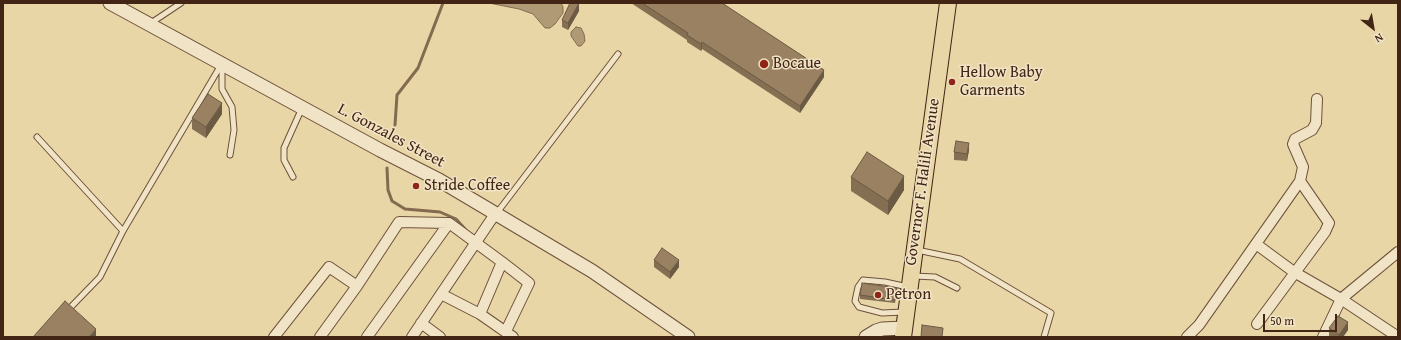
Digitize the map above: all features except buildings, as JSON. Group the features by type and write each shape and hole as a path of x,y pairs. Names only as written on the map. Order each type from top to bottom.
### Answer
{"main road":[{"name":"Governor F. Halili Avenue","path":"903,332 948,3"}],"street":[{"name":"L. Gonzales Street","path":"110,3 302,108 438,180 592,271 688,337"},
{"path":"1187,337 1198,325 1300,181 1303,167 1293,144 1295,139 1312,130 1316,124 1317,99"},
{"path":"1257,324 1325,232 1329,223 1300,181"},
{"path":"412,337 495,214"},
{"path":"320,337 357,286 399,222 449,224 529,283 510,334 480,314 441,294"},
{"path":"367,337 449,224"},
{"path":"1256,244 1294,272 1341,299 1398,337"},
{"path":"1323,337 1341,299 1398,252"},
{"path":"480,314 502,262"},
{"path":"274,337 329,267 357,286"},
{"path":"421,323 440,337"},
{"path":"866,337 882,329 903,332"}],"lane":[{"path":"148,24 181,3"},
{"path":"495,214 618,54"},
{"path":"222,64 222,89 232,107 234,130 230,155"},
{"path":"63,315 100,277 123,231 222,64"},
{"path":"293,177 284,160 284,148 302,108"},
{"path":"37,137 123,231"},
{"path":"914,250 960,259 1051,313 1044,337"},
{"path":"906,312 882,313 858,307 855,301 858,286 863,280 910,282 935,277 957,288"}],"shaded area":[{"path":"489,3 561,3 563,13 555,24 550,28 545,28 533,14 519,9"},
{"path":"576,27 581,28 584,34 585,41 581,46 578,46 571,36 571,32"}],"waterway":[{"path":"395,125 397,95 418,68 443,3"},
{"path":"387,168 388,190 392,201 405,209 440,212 456,219 466,230"}],"place":[{"name":"Bocaue","path":"764,64"},
{"name":"Hellow Baby Garments","path":"952,82"},
{"name":"Stride Coffee","path":"416,186"},
{"name":"Petron","path":"878,295"}]}
